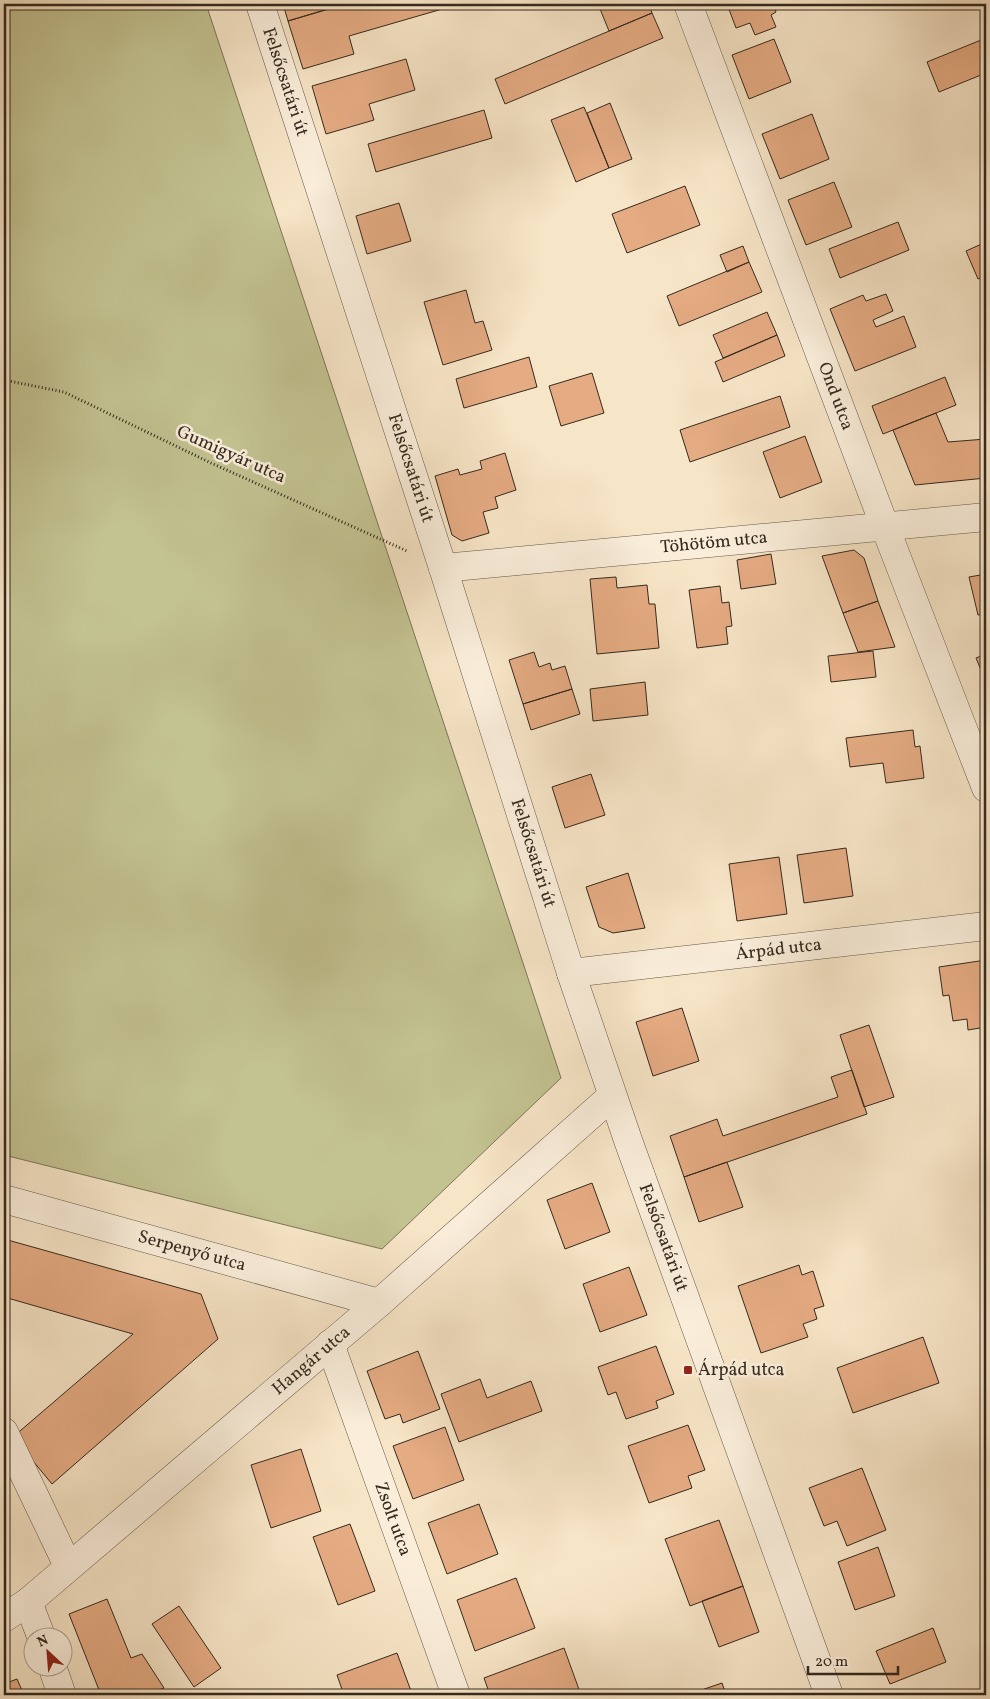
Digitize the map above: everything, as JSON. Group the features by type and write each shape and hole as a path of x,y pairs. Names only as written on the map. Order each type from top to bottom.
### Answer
{"street":[{"name":"Felsőcsatári út","path":"260,4 612,1096 829,1695"},
{"name":"Ond utca","path":"688,4 885,527 986,788"},
{"name":"Töhötöm utca","path":"443,568 986,517"},
{"name":"Árpád utca","path":"571,973 986,926"},
{"name":"Hangár utca","path":"4,1618 28,1602 379,1303 612,1096"},
{"name":"Serpenyő utca","path":"4,1199 379,1303"},
{"name":"Zsolt utca","path":"330,1344 456,1695"},
{"path":"4,1432 68,1566"},
{"path":"28,1602 36,1626"},
{"path":"55,1676 62,1695"}],"path":[{"name":"Gumigyár utca","path":"4,380 64,392 212,463 443,568"}],"shaded area":[{"path":"4,4 206,4 561,1078 382,1249 4,1155"}],"building":[{"path":"283,4 340,4 341,5 288,21"},
{"path":"346,4 456,5 349,36 354,54 303,69 288,21"},
{"path":"598,4 649,4 652,13 609,31"},
{"path":"727,4 773,4 776,12 771,15 776,27 755,35 750,23 736,28"},
{"path":"946,4 960,4 948,9"},
{"path":"652,13 663,38 505,104 495,79"},
{"path":"986,38 986,73 939,92 927,62"},
{"path":"774,39 791,82 749,99 732,55"},
{"path":"406,59 415,90 369,104 374,120 326,134 312,86"},
{"path":"610,103 632,159 609,168 587,113"},
{"path":"584,107 609,168 576,182 551,120"},
{"path":"484,110 492,138 376,172 368,144"},
{"path":"812,114 829,159 780,179 762,134"},
{"path":"834,182 852,227 806,245 788,200"},
{"path":"685,186 700,225 627,253 612,214"},
{"path":"399,203 411,241 367,254 356,216"},
{"path":"898,222 909,250 840,278 829,249"},
{"path":"986,242 986,276 978,279 966,251"},
{"path":"743,246 749,262 727,272 720,255"},
{"path":"749,262 762,292 679,326 667,296"},
{"path":"466,290 475,323 483,321 492,350 443,365 424,302"},
{"path":"886,294 893,311 873,320 876,327 904,316 916,347 855,371 830,309 863,295 866,301"},
{"path":"767,312 777,335 723,358 713,335"},
{"path":"777,335 785,356 723,382 715,362"},
{"path":"529,357 537,387 464,408 456,379"},
{"path":"592,373 604,413 561,426 549,386"},
{"path":"945,377 956,405 883,434 872,406"},
{"path":"780,396 790,427 690,462 680,430"},
{"path":"936,413 948,442 986,439 986,478 915,485 893,430"},
{"path":"805,436 822,482 780,498 763,452"},
{"path":"505,453 516,490 495,497 498,508 483,512 489,533 462,541 452,535 435,476 458,469 460,475 482,469 480,461"},
{"path":"854,550 864,558 878,601 843,613 822,556"},
{"path":"771,554 776,584 741,589 737,560"},
{"path":"986,574 986,614 978,615 969,577"},
{"path":"616,577 617,588 647,585 649,604 655,604 659,648 597,654 590,579"},
{"path":"720,586 722,603 729,602 732,626 726,627 728,644 697,648 689,590"},
{"path":"878,601 895,647 858,652 843,613"},
{"path":"873,651 876,677 831,682 828,656"},
{"path":"534,652 539,667 550,663 552,670 565,666 572,689 523,704 509,660"},
{"path":"986,654 986,682 976,658"},
{"path":"645,682 648,715 593,721 590,689"},
{"path":"572,689 580,714 531,730 523,704"},
{"path":"913,730 915,747 920,746 924,778 886,783 883,763 850,767 846,738"},
{"path":"591,774 605,815 565,828 552,787"},
{"path":"846,848 853,896 804,903 797,855"},
{"path":"779,857 787,914 737,921 729,864"},
{"path":"628,873 645,928 613,933 599,927 586,887"},
{"path":"986,960 986,1027 968,1030 967,1019 953,1021 949,995 943,996 939,967"},
{"path":"682,1008 699,1061 653,1076 636,1022"},
{"path":"869,1025 894,1097 864,1107 840,1035"},
{"path":"852,1070 867,1114 684,1177 670,1136 717,1119 723,1136 838,1097 831,1077"},
{"path":"727,1162 743,1207 699,1222 684,1177"},
{"path":"592,1183 610,1232 565,1249 547,1200"},
{"path":"4,1239 201,1294 218,1339 52,1484 13,1437 133,1334 4,1297"},
{"path":"799,1265 802,1275 813,1271 824,1306 814,1309 817,1319 803,1324 808,1337 761,1353 738,1286"},
{"path":"629,1267 647,1315 600,1332 583,1284"},
{"path":"923,1337 939,1383 853,1413 837,1368"},
{"path":"656,1346 674,1394 656,1401 658,1408 626,1419 616,1392 608,1395 598,1367"},
{"path":"418,1351 440,1409 403,1423 400,1414 385,1419 367,1371"},
{"path":"480,1379 487,1398 531,1381 542,1411 459,1442 441,1394"},
{"path":"688,1425 705,1470 688,1476 692,1488 649,1503 628,1446"},
{"path":"445,1427 464,1480 413,1499 393,1446"},
{"path":"301,1449 321,1511 271,1528 251,1465"},
{"path":"862,1468 886,1530 847,1546 837,1521 824,1526 809,1488"},
{"path":"479,1504 498,1554 447,1574 428,1523"},
{"path":"719,1520 743,1586 690,1606 665,1539"},
{"path":"350,1524 375,1591 338,1605 313,1537"},
{"path":"878,1547 895,1596 855,1610 838,1562"},
{"path":"516,1578 535,1628 475,1651 457,1600"},
{"path":"743,1586 759,1632 719,1647 702,1601"},
{"path":"107,1599 131,1658 142,1654 164,1688 146,1695 101,1695 69,1614"},
{"path":"179,1606 221,1668 194,1687 152,1624"},
{"path":"933,1628 946,1662 890,1684 876,1651"},
{"path":"564,1648 581,1695 490,1695 484,1678"},
{"path":"397,1653 411,1691 399,1695 344,1695 337,1675"},
{"path":"17,1679 24,1695 4,1695 4,1684"},
{"path":"722,1683 726,1695 687,1695"}],"place":[{"name":"Árpád utca","path":"688,1370"}]}
